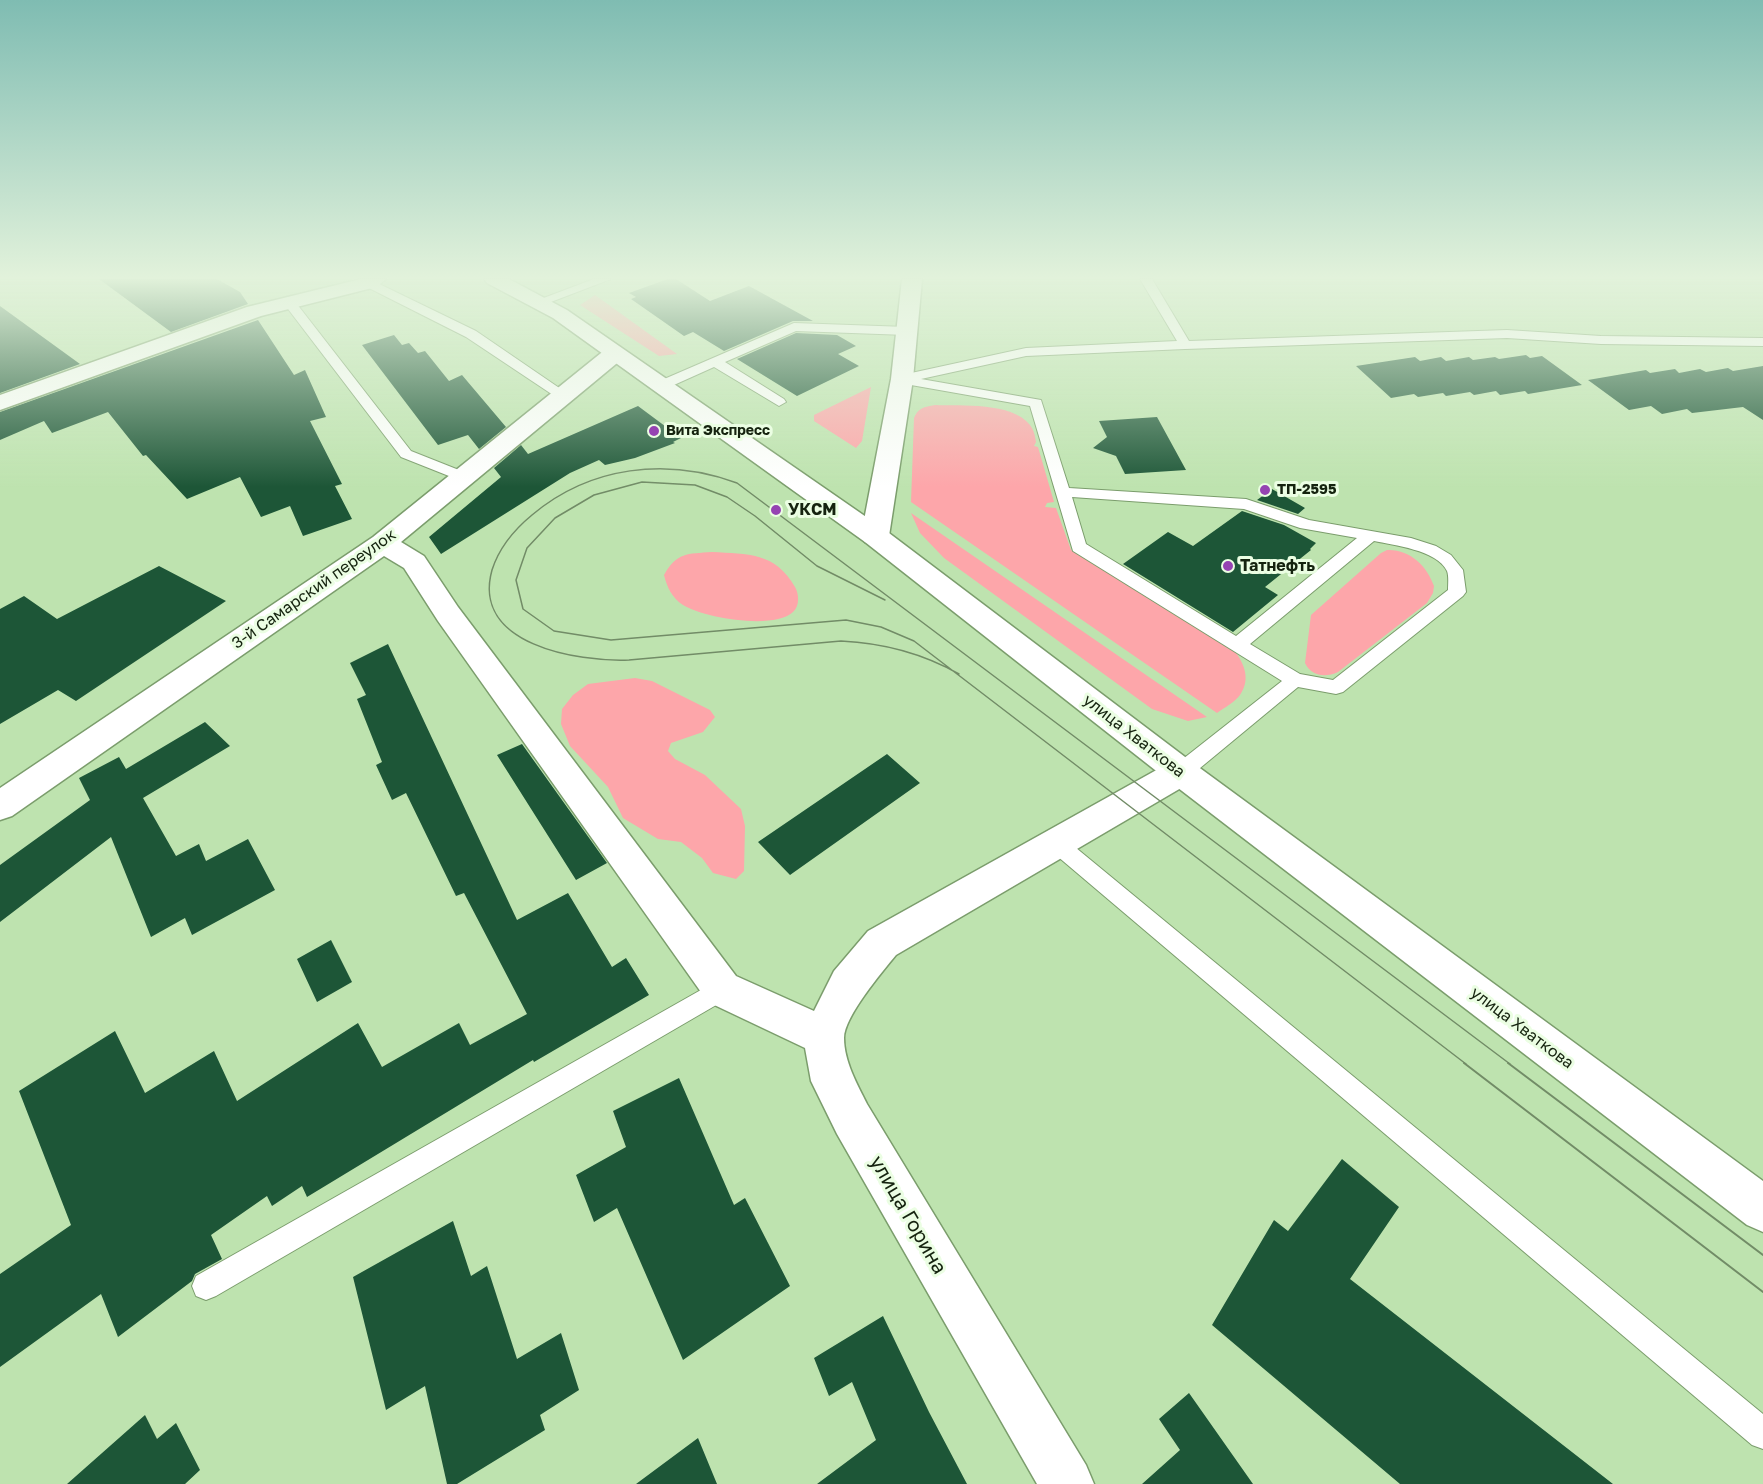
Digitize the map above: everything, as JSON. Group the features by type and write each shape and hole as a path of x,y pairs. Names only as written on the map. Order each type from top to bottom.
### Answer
{"street":[{"path":"0,403 151,348"},
{"name":"улица Хваткова","path":"606,348 875,536 1181,772 1763,1209"},
{"path":"875,536 902,380 905,348"},
{"name":"3-й Самарский переулок","path":"0,806 383,543 614,354"},
{"path":"383,543 414,562 448,614 722,988 823,1036 848,984 882,943 1181,772"},
{"name":"улица Горина","path":"823,1036 832,1081 852,1119 1067,1484"}],"lane":[{"path":"325,348 406,454 464,477"},
{"path":"492,348 564,396"},
{"path":"660,386 746,348"},
{"path":"902,380 1026,352 1111,348"},
{"path":"715,362 779,402"},
{"path":"902,380 1036,403 1062,492 1079,547 1295,680 1336,687 1457,592 1455,570 1430,550 1411,543 1306,524 1246,504 1062,492"},
{"path":"1238,644 1370,536"},
{"path":"1181,772 1295,680"},
{"path":"1057,844 1763,1434"},
{"path":"206,1286 722,988"}],"shaded area":[{"path":"647,348 669,348 677,354 659,356"},
{"path":"871,387 862,441 856,448 814,421 814,415"},
{"path":"935,405 999,409 1011,412 1030,425 1036,442 1034,446 1038,447 1054,502 1047,503 1045,507 1056,508 1071,550 1231,647 1242,663 1246,676 1244,689 1238,698 1217,713 911,502 914,418 917,412"},
{"path":"911,513 1207,717 1188,721 1152,709 944,558 920,533"},
{"path":"1387,550 1403,552 1416,560 1427,572 1434,586 1427,603 1338,672 1319,675 1311,671 1305,663 1311,615"},
{"path":"712,552 760,557 779,567 796,590 797,607 784,617 755,621 722,618 683,605 670,592 664,575 678,558"},
{"path":"635,678 652,681 710,710 715,717 703,732 671,743 668,751 675,759 705,775 741,809 745,826 744,871 736,879 713,873 702,858 681,842 658,839 623,818 608,787 570,746 561,724 562,709 573,695 588,684"}],"building":[{"path":"0,348 58,348 80,364 0,393"},
{"path":"179,348 276,348 294,375 305,370 326,417 310,421 342,484 335,486 352,519 303,536 290,506 261,517 240,477 187,499 146,455 143,456 108,412 52,433 44,421 0,440 0,412"},
{"path":"364,348 414,348 418,353 425,351 449,381 462,375 506,427 479,449 468,435 438,445"},
{"path":"761,348 851,348 838,354 859,366 797,396 737,359"},
{"path":"1526,355 1530,358 1542,356 1582,385 1528,394 1525,391 1500,395 1496,391 1474,395 1470,392 1418,397 1414,394 1391,398 1356,366 1415,357 1420,361 1441,357 1446,361 1469,357 1473,360"},
{"path":"1763,366 1763,420 1743,407 1692,413 1687,409 1662,414 1651,406 1629,410 1588,380 1646,370 1650,373 1675,369 1679,373 1700,369 1706,372 1728,368 1733,371"},
{"path":"638,406 681,438 673,442 675,443 635,458 605,465 599,460 570,473 441,554 429,537 501,477 494,468 521,445 528,454"},
{"path":"1157,417 1186,470 1125,474 1116,456 1093,448 1107,437 1099,421"},
{"path":"1272,489 1305,508 1298,514 1257,500"},
{"path":"1242,511 1284,525 1316,543 1311,550 1265,587 1278,595 1233,632 1123,564 1168,532 1193,546"},
{"path":"159,566 226,601 76,701 58,690 0,724 0,609 24,596 57,619"},
{"path":"388,644 517,920 568,893 612,967 626,958 649,995 534,1062 533,1060 307,1197 302,1186 272,1206 267,1196 211,1235 222,1259 195,1274 192,1281 118,1337 101,1294 0,1367 0,1274 71,1225 19,1091 115,1031 145,1093 214,1051 237,1101 358,1023 382,1067 459,1023 470,1045 527,1014 464,893 456,896 406,793 392,800 376,765 382,762 357,699 366,695 350,663"},
{"path":"205,722 230,746 143,798 176,856 199,844 206,861 248,839 275,890 192,935 185,918 151,937 111,837 0,922 0,865 90,800 79,778 119,757 126,769"},
{"path":"522,744 607,863 576,880 497,755"},
{"path":"887,754 920,783 790,875 758,842"},
{"path":"331,940 352,982 317,1002 297,959"},
{"path":"679,1078 734,1205 745,1198 790,1286 683,1360 617,1208 594,1222 576,1175 626,1147 613,1111"},
{"path":"1342,1159 1399,1207 1350,1279 1613,1484 1400,1484 1212,1325 1274,1220 1288,1231"},
{"path":"453,1221 471,1276 487,1266 517,1359 561,1333 579,1390 540,1415 545,1430 457,1484 447,1484 425,1386 386,1410 353,1277"},
{"path":"883,1316 967,1484 817,1484 876,1440 852,1382 829,1396 814,1358"},
{"path":"1189,1393 1253,1484 1142,1484 1180,1450 1159,1419"},
{"path":"145,1415 157,1439 176,1423 200,1470 185,1484 67,1484"},
{"path":"698,1438 717,1484 636,1484"}],"tram line":[{"path":"953,671 931,660 902,650 841,641 629,660 608,660 558,652 534,644 513,632 497,616 490,595 492,570 508,540 532,515 555,498 604,476 630,471 684,470 737,483 1510,1064"},
{"path":"885,600 817,566 755,516 727,497 695,485 642,482 594,495 555,518 527,548 516,580 523,609 554,631 611,640 846,620 881,627 914,641 953,671"},
{"path":"953,671 959,674"},
{"path":"953,671 1466,1064"},
{"path":"1464,1063 1763,1292"},
{"path":"1508,1063 1763,1255"}],"place":[{"name":"Вита Экспресс","path":"654,431"},
{"name":"ТП-2595","path":"1265,490"},
{"name":"УКСМ","path":"776,510"},
{"name":"Татнефть","path":"1228,566"}]}
